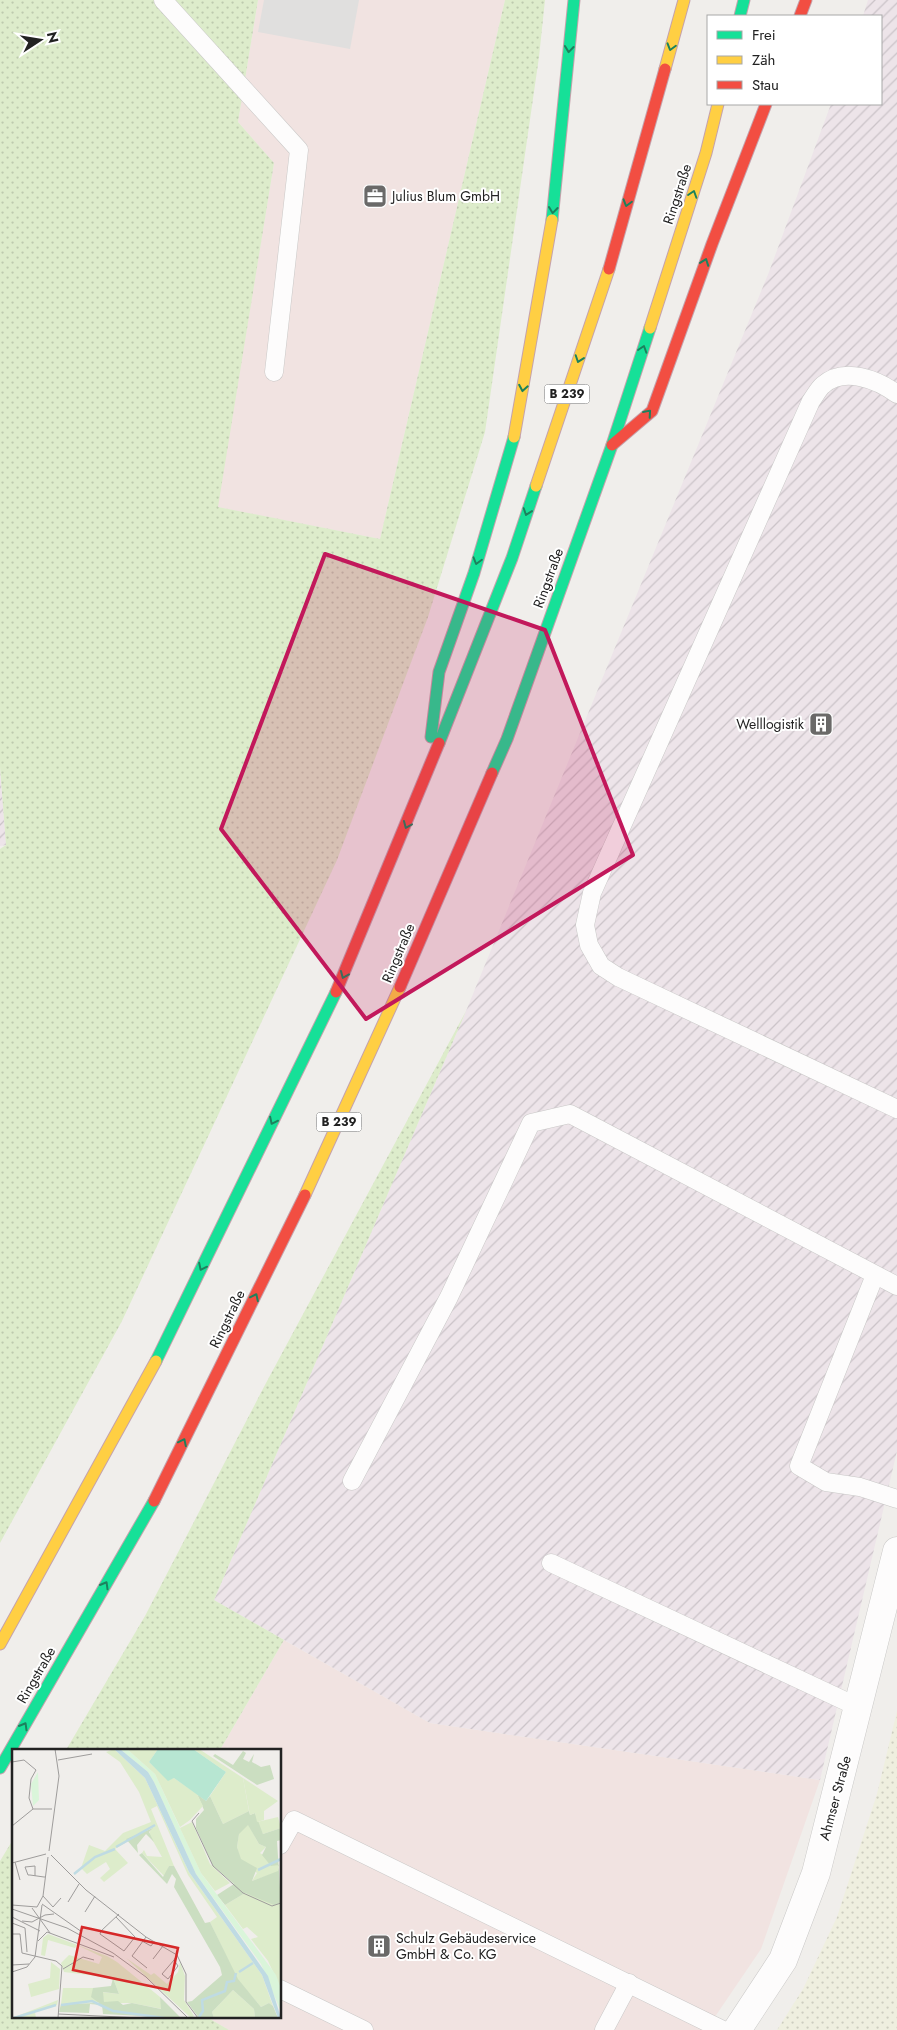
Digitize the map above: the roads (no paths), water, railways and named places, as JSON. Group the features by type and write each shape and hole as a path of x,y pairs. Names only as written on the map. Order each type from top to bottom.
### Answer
{"highway":[{"path":"426,780 439,672 474,573 516,429 552,214 574,0"},
{"name":"B 239","path":"0,1644 148,1379 341,982 426,780 512,558 606,280 684,0"},
{"path":"740,15 744,0"},
{"path":"800,15 806,0"},
{"name":"Ringstraße","path":"0,1768 158,1494 302,1202 389,1012 507,739 612,445 706,153 718,105"},
{"path":"612,445 652,411 712,244 766,105"}],"street":[{"name":"Ahmser Straße","path":"737,2030 783,1960 816,1872 897,1550"}],"lane":[{"path":"163,0 298,150 274,372"},
{"path":"897,394 866,378 840,376 822,385 812,401 592,893 585,924 590,945 601,966 618,977 863,1095 897,1109"},
{"path":"352,1481 449,1297 531,1123 570,1114 897,1286"},
{"path":"875,1275 799,1466 826,1482 860,1487 897,1498"},
{"path":"551,1563 858,1707"},
{"path":"281,1844 294,1820 723,2030"},
{"path":"604,2030 630,1983"},
{"path":"281,1988 364,2030"}],"place":[{"name":"Julius Blum GmbH","path":"375,196"},
{"name":"Welllogistik","path":"821,724"},
{"name":"Schulz Gebäudeservice GmbH & Co. KG","path":"379,1946"}]}
